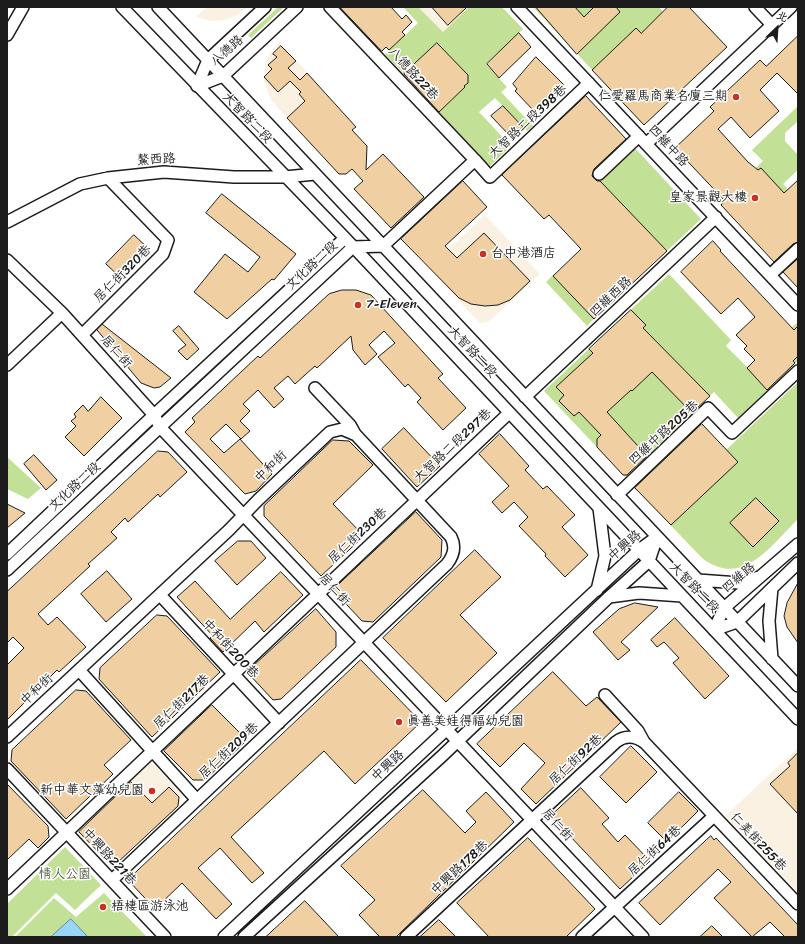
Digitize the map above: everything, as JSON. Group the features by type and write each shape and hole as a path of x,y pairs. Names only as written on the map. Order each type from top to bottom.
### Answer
{"street":[{"path":"7,35 23,7"},
{"name":"大智路二段","path":"122,7 345,238 798,719"},
{"name":"大智路二段","path":"158,7 798,686"},
{"name":"八德路","path":"197,86 208,60 265,7"},
{"name":"八德路","path":"197,86 223,76 297,7"},
{"name":"八德路22巷","path":"330,7 475,160"},
{"name":"四維中路","path":"517,7 798,305"},
{"path":"755,7 772,25"},
{"path":"600,174 643,140 791,7"},
{"name":"大智路二段398巷","path":"383,246 475,160 490,177 589,83"},
{"name":"鰲西路","path":"7,222 80,184 108,178 164,172 216,176 285,177 315,174"},
{"name":"居仁街320巷","path":"82,335 163,254 168,240 108,178"},
{"name":"四維西路","path":"525,397 716,217"},
{"name":"文化路二段","path":"7,554 345,238 383,246"},
{"name":"文化路二段","path":"7,570 353,247 383,246"},
{"path":"770,275 798,249"},
{"name":"居仁街","path":"7,260 62,313 154,415 160,427 643,937"},
{"path":"7,365 62,313"},
{"name":"四維中路205巷","path":"617,495 708,408 732,433 798,371"},
{"path":"315,388 350,425 356,435 451,537 454,547 452,558 364,642"},
{"name":"大智路二段297巷","path":"417,499 509,412"},
{"name":"中和街","path":"7,737 160,595 326,434 334,430 342,429 356,435"},
{"name":"居仁街230巷","path":"318,593 417,499"},
{"path":"597,590 605,556 600,508"},
{"name":"中興路","path":"224,937 639,550 657,537"},
{"name":"中興路","path":"649,561 657,537"},
{"name":"四維路","path":"714,630 724,608 798,544"},
{"path":"244,937 457,741 608,597 649,561"},
{"path":"714,630 737,622 798,564"},
{"path":"698,580 739,583 765,574"},
{"path":"772,588 769,621 772,659"},
{"name":"居仁街217巷","path":"7,889 318,593"},
{"path":"608,597 639,593 682,596"},
{"name":"中和街200巷","path":"160,595 279,723"},
{"name":"居仁街209巷","path":"112,880 364,642"},
{"path":"80,670 197,800"},
{"path":"605,695 638,731 645,743 714,816"},
{"name":"居仁街92巷","path":"532,820 619,740 633,737 645,743"},
{"name":"中興路221巷","path":"7,769 165,937"},
{"name":"仁美街255巷","path":"714,816 798,904"},
{"name":"居仁街64巷","path":"582,937 714,816"},
{"name":"中興路178巷","path":"406,937 532,820"}],"shaded area":[{"path":"207,7 248,7 237,15 224,20 211,21 196,17"},
{"path":"418,7 469,7 443,32"},
{"path":"279,42 320,86 287,118 271,100 264,81 265,64 270,53"},
{"name":"台中港酒店","path":"485,215 540,274 488,322 480,323 428,268"},
{"path":"798,748 798,893 725,816"},
{"name":"新中華文藻幼兒園","path":"151,762 181,794 180,804 159,825 123,789"}],"green space":[{"path":"278,7 284,7 251,38 248,35"},
{"path":"403,7 418,7 443,32 469,7 502,7 523,29 486,64 507,87 501,92 533,126 527,131 495,98 479,112 511,146 490,166 439,112 465,87 467,75 437,43 404,74 385,54 418,23"},
{"path":"533,7 659,7 663,12 668,7 689,7 727,47 644,125"},
{"path":"798,106 798,121 785,133 785,141 798,155 798,170 783,184 798,199 774,262 719,203 763,161 752,150"},
{"path":"635,148 701,219 667,251 600,181"},
{"path":"669,274 731,340 726,346 747,367 798,322 798,361 738,418 714,392 625,477 544,391"},
{"path":"553,275 594,319 587,326 546,282"},
{"path":"798,382 798,519 777,541 755,560 743,566 730,569 717,566 702,558 635,488 702,424 726,450"},
{"path":"7,457 41,488 28,499 7,489"},
{"name":"情人公園","path":"65,847 101,885 75,910 56,893 12,937 7,937 7,904"},
{"name":"梧棲區游泳池","path":"104,893 147,937 15,937 54,898 76,917"}],"water":[{"name":"梧棲區游泳池","path":"71,919 88,937 51,937"}],"building":[{"path":"340,7 391,7 402,19 406,15 412,22 402,32 405,35 389,50 386,47 382,51"},
{"path":"432,7 467,7 448,25"},
{"path":"536,7 575,7 584,17 594,7 616,7 620,12 577,54"},
{"path":"668,7 689,7 727,47 644,125 592,70 636,28 641,33"},
{"path":"519,33 531,47 499,78 487,64"},
{"path":"798,36 798,94 777,73 760,90 779,111 750,138 731,117 718,129 748,162 758,170 761,168 784,193 798,180 798,242 793,244 774,262 721,205 725,201 675,148 714,111 710,107 760,60 766,66"},
{"path":"437,43 468,75 468,83 464,86 465,87 439,112 404,74"},
{"path":"281,46 296,61 288,68 300,80 307,73 356,127 352,130 367,146 366,170 383,154 424,197 391,228 354,189 363,181 352,169 346,174 339,174 287,118 305,101 299,94 301,92 290,81 278,92 264,77 272,69 268,65 277,57 273,54"},
{"path":"536,57 564,85 535,112 515,91 517,89 513,84"},
{"path":"586,96 626,139 594,169 592,176 597,181 600,181 667,251 594,319 553,276 581,249 549,215 544,219 502,175"},
{"path":"503,106 523,127 511,137 491,116"},
{"path":"463,181 487,207 445,246 457,258 484,233 530,281 510,300 498,305 485,306 471,304 459,298 401,239"},
{"path":"222,194 296,254 274,280 272,279 227,319 194,292 225,254 248,272 260,257 206,213"},
{"path":"134,235 150,250 122,279 106,264"},
{"path":"713,241 721,250 720,251 794,330 798,326 798,356 793,361 795,363 767,390 747,368 755,360 744,349 747,346 736,335 755,317 738,298 721,314 681,272"},
{"path":"798,259 798,288 783,272"},
{"path":"342,290 356,290 371,295 443,374 438,378 466,408 443,430 417,402 421,398 408,384 405,387 378,357 395,343 384,331 369,345 377,354 365,365 353,350 351,336 317,368 315,366 295,384 288,376 274,388 284,399 274,408 258,390 243,404 250,411 240,421 250,431 241,439 226,424 210,439 224,453 240,439 272,474 256,491 245,494 185,432 195,422 192,418 258,356 260,358 329,294"},
{"path":"631,310 646,325 643,328 710,396 692,413 652,372 632,391 631,390 607,412 647,456 627,475 623,475 597,447 597,439 601,435 579,412 574,416 559,401 564,395 556,387 593,353 589,349"},
{"path":"102,324 171,378 160,387 154,388 141,383 97,330"},
{"path":"179,326 199,349 187,360 178,351 186,345 173,331"},
{"path":"101,397 122,418 84,456 65,437 76,426 71,421 76,417 74,414 83,405 88,411"},
{"path":"702,424 738,462 671,525 635,488"},
{"path":"404,428 440,466 417,487 382,449"},
{"path":"500,434 529,466 525,470 543,489 547,486 575,515 562,527 588,555 565,577 545,556 546,554 519,526 528,517 514,502 502,513 492,502 509,486 479,454"},
{"path":"333,440 349,441 373,465 333,504 364,536 321,576 264,516 264,506"},
{"path":"158,451 168,452 187,472 160,497 158,494 128,522 125,518 111,532 117,538 88,564 90,566 38,614 48,625 57,617 86,647 59,672 57,670 7,720 7,665 24,648 13,637 7,643 7,592"},
{"path":"34,455 57,480 46,490 24,464"},
{"path":"756,498 779,521 753,547 730,523"},
{"path":"7,504 25,513 7,528"},
{"path":"416,512 442,540 441,557 373,622 362,621 333,590"},
{"path":"238,541 251,541 266,558 237,585 215,561"},
{"path":"475,550 501,577 460,615 497,653 446,702 383,638"},
{"path":"107,571 132,599 106,622 81,594"},
{"path":"281,572 303,595 264,632 255,621 223,652 210,638 213,636 177,597 195,581 230,619"},
{"path":"798,583 798,643 787,627 784,616 787,603"},
{"path":"635,603 658,607 621,642 630,650 618,660 593,632 619,609"},
{"path":"316,609 336,632 336,647 281,699 273,700 247,672"},
{"path":"157,615 167,616 220,672 152,737 99,679 100,668"},
{"path":"675,618 729,676 705,699 673,663 679,658 664,642 657,647 651,640"},
{"path":"361,660 421,722 355,784 324,751 231,837 264,873 252,883 220,848 198,868 232,904 216,919 182,883 155,909 128,880"},
{"path":"553,672 586,706 597,697 621,722 536,804 521,789 545,763 524,743 500,767 477,744"},
{"path":"76,690 86,691 131,740 104,765 113,774 66,819 11,761 12,750"},
{"path":"212,705 247,740 205,780 193,780 164,751"},
{"path":"631,746 657,772 626,803 600,777"},
{"path":"798,753 798,814 770,784 790,766 788,763"},
{"path":"131,782 152,803 169,787 179,797 178,806 116,864 109,863 79,832"},
{"path":"7,784 48,826 49,837 38,848 29,839 7,860"},
{"path":"581,788 609,818 602,824 618,842 625,835 650,861 620,889 551,816"},
{"path":"423,790 465,833 476,822 466,811 486,792 514,822 396,937 380,937 359,915 375,900 341,866"},
{"path":"679,792 698,811 667,842 648,823"},
{"path":"711,836 714,840 716,838 798,925 798,937 785,937 770,922 752,937 714,898 731,882 718,869 660,925 639,903"},
{"path":"528,838 595,909 566,937 489,937 457,903"},
{"path":"305,901 339,937 266,937"},
{"path":"439,920 456,937 420,937"},
{"path":"712,926 723,937 700,937"}],"place":[{"name":"仁愛羅馬商業名廈三期","path":"736,97"},
{"name":"皇家景觀大樓","path":"755,198"},
{"name":"台中港酒店","path":"483,254"},
{"name":"7-Eleven","path":"358,305"},
{"name":"真善美娃得福幼兒園","path":"399,722"},
{"name":"新中華文藻幼兒園","path":"152,791"},
{"name":"梧棲區游泳池","path":"103,907"}]}
